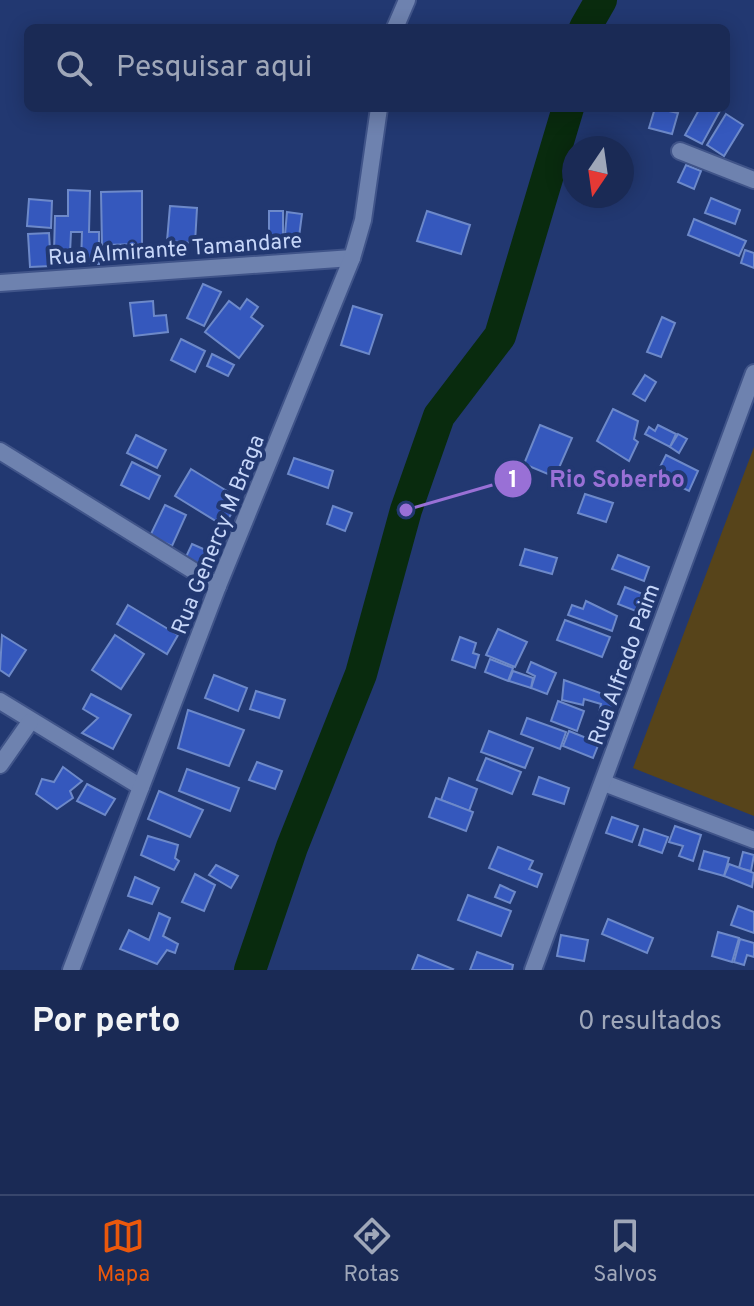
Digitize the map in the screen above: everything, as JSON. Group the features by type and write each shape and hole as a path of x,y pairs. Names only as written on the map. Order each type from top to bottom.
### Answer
{"street":[{"path":"397,24 407,0"},
{"name":"Rua Genercy M Braga","path":"71,970 218,586 352,258 363,220 378,112"},
{"path":"680,151 754,180"},
{"name":"Rua Almirante Tamandare","path":"0,283 352,258"},
{"name":"Rua Alfredo Paim","path":"533,970 754,373"},
{"path":"0,451 218,586"},
{"path":"0,701 141,787"},
{"path":"0,765 30,722"},
{"path":"604,783 754,840"}],"shaded area":[{"path":"754,447 754,816 633,768"}],"building":[{"path":"654,112 678,113 672,134 649,128"},
{"path":"698,112 719,112 702,144 685,135"},
{"path":"726,114 743,125 724,156 707,145"},
{"path":"686,165 701,171 694,189 678,182"},
{"path":"68,190 90,191 89,232 99,232 99,264 81,264 82,232 71,232 70,253 54,253 55,216 68,216"},
{"path":"142,191 142,244 102,245 101,192"},
{"path":"711,198 740,210 735,224 705,213"},
{"path":"29,199 52,201 51,228 27,226"},
{"path":"170,206 197,208 195,243 167,241"},
{"path":"269,211 283,211 283,238 269,238"},
{"path":"427,211 470,225 461,254 417,241"},
{"path":"287,212 302,214 299,237 285,235"},
{"path":"694,219 746,241 739,256 688,235"},
{"path":"49,233 51,266 30,267 28,234"},
{"path":"745,250 754,253 754,268 741,263"},
{"path":"203,284 221,292 204,326 187,318"},
{"path":"247,299 258,307 251,317 263,326 239,358 205,332 229,301 240,309"},
{"path":"153,301 154,316 166,315 168,332 134,336 130,303"},
{"path":"353,306 382,315 369,354 341,345"},
{"path":"662,317 675,323 661,357 647,352"},
{"path":"181,339 205,351 195,372 171,360"},
{"path":"212,354 234,365 228,376 207,366"},
{"path":"645,375 656,382 645,401 633,394"},
{"path":"613,409 638,421 634,439 638,442 629,461 597,441"},
{"path":"540,425 572,438 555,477 524,464"},
{"path":"658,425 676,434 670,447 645,434 649,427 655,431"},
{"path":"678,434 687,439 679,453 670,447"},
{"path":"136,435 166,450 157,468 127,453"},
{"path":"666,455 698,471 689,491 656,475"},
{"path":"294,458 333,471 328,488 288,474"},
{"path":"132,462 160,476 149,499 121,485"},
{"path":"191,469 240,499 224,526 175,496"},
{"path":"585,494 613,503 606,522 578,513"},
{"path":"165,505 186,515 172,546 150,536"},
{"path":"333,506 352,513 345,531 327,524"},
{"path":"192,544 208,551 202,566 185,559"},
{"path":"525,549 557,558 552,574 520,565"},
{"path":"618,555 649,567 644,581 612,569"},
{"path":"625,587 653,598 646,615 618,604"},
{"path":"586,601 617,616 612,631 568,615 572,605 583,609"},
{"path":"128,605 178,635 167,654 117,624"},
{"path":"565,620 610,637 602,657 557,640"},
{"path":"498,629 527,642 515,667 486,655"},
{"path":"2,635 26,650 9,676 0,670"},
{"path":"115,635 144,654 121,689 92,670"},
{"path":"460,637 476,643 473,653 479,655 475,668 452,660"},
{"path":"490,659 513,668 508,681 485,672"},
{"path":"531,662 556,673 547,694 531,688 535,676 527,672"},
{"path":"513,671 533,678 531,688 509,681"},
{"path":"214,675 247,688 238,711 205,698"},
{"path":"564,680 617,699 612,716 599,713 601,704 584,699 583,705 562,700"},
{"path":"256,691 285,700 279,718 250,709"},
{"path":"91,694 131,715 113,749 82,733 98,718 83,709"},
{"path":"558,701 584,711 577,731 551,721"},
{"path":"188,710 244,730 229,766 178,748"},
{"path":"527,718 566,732 560,749 521,734"},
{"path":"489,731 533,748 525,768 481,752"},
{"path":"569,731 599,743 593,758 563,746"},
{"path":"486,758 521,772 512,794 477,780"},
{"path":"257,762 282,771 275,789 249,780"},
{"path":"63,767 82,781 70,791 73,798 57,809 36,794 42,779 54,782"},
{"path":"187,769 239,788 230,811 179,791"},
{"path":"539,777 569,788 564,804 533,794"},
{"path":"449,778 477,789 469,811 441,800"},
{"path":"87,784 115,799 105,815 77,801"},
{"path":"159,791 203,810 190,837 148,819"},
{"path":"436,798 473,812 466,831 429,817"},
{"path":"612,817 638,826 632,842 606,833"},
{"path":"675,826 701,835 693,861 679,856 683,846 669,842"},
{"path":"644,829 668,837 662,853 639,845"},
{"path":"148,836 178,845 175,858 179,861 174,870 141,855"},
{"path":"498,847 533,861 529,869 542,874 537,887 489,868"},
{"path":"704,851 729,858 724,876 699,869"},
{"path":"743,852 754,855 751,871 739,868"},
{"path":"729,864 754,873 752,887 724,876"},
{"path":"216,865 238,876 231,888 209,875"},
{"path":"195,874 215,885 204,911 182,902"},
{"path":"135,877 159,888 152,904 128,896"},
{"path":"500,885 515,892 510,903 495,897"},
{"path":"468,895 511,911 501,936 458,920"},
{"path":"738,906 754,912 754,933 731,925"},
{"path":"159,913 170,918 163,936 178,944 175,953 167,950 157,964 120,949 129,930 149,940"},
{"path":"608,919 653,938 647,953 602,934"},
{"path":"718,932 739,938 732,962 712,956"},
{"path":"561,935 588,940 584,961 557,956"},
{"path":"740,939 754,943 754,957 747,955 744,965 734,962"},
{"path":"477,952 513,965 512,970 470,970"},
{"path":"418,955 453,969 412,970"}],"waterway":[{"path":"587,24 601,0"},
{"path":"250,970 292,847 361,674 406,510 439,416 500,336 567,112"}],"place":[{"name":"Rio Soberbo","path":"406,510"}]}
